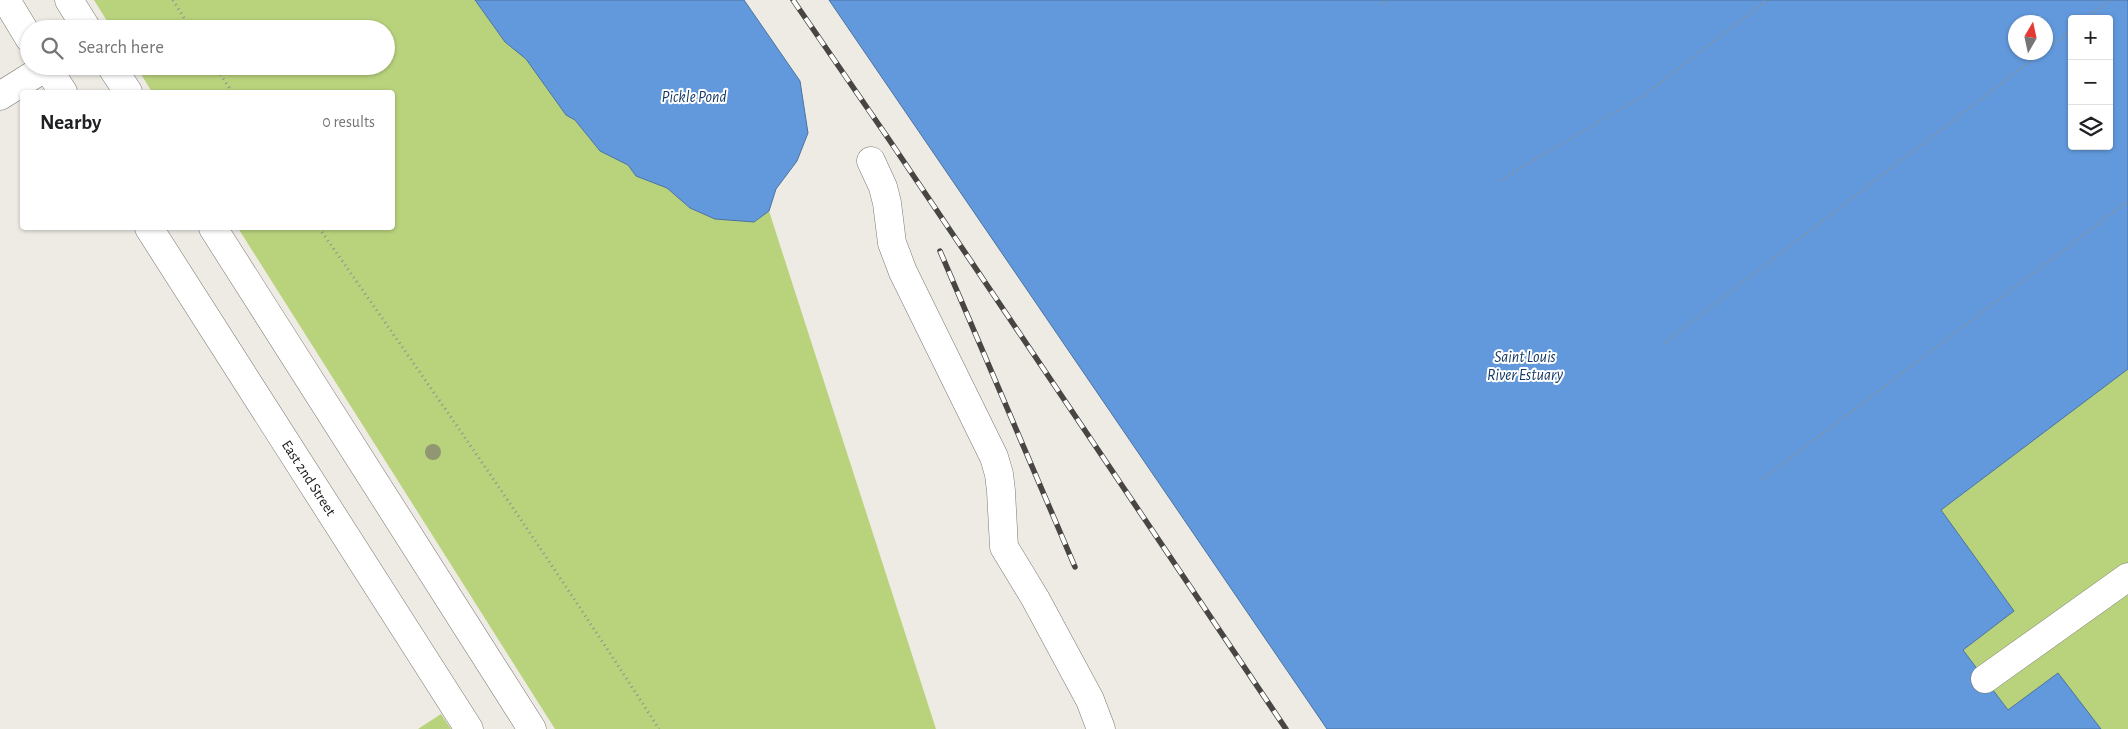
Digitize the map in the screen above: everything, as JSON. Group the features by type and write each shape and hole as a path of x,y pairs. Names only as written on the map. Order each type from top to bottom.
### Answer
{"main road":[{"path":"6,0 20,23"},
{"path":"69,0 81,20"},
{"path":"0,96 32,75"},
{"path":"52,75 62,90"},
{"path":"117,75 127,90"},
{"path":"871,162 883,187 892,243 903,272 994,457 1001,491 1004,547 1035,598 1086,692 1101,729"},
{"name":"East 2nd Street","path":"150,230 469,729"},
{"path":"214,230 532,729"},
{"path":"1985,679 2128,577"}],"path":[{"path":"173,0 185,20"},
{"path":"1381,6 1388,0"},
{"path":"1500,180 1643,96 1767,0"},
{"path":"2091,15 2110,0"},
{"path":"2053,45 2068,33"},
{"path":"1664,343 2032,60"},
{"path":"221,75 231,90"},
{"path":"1763,479 2128,201"},
{"path":"320,230 588,617 659,729"}],"green space":[{"path":"94,0 475,0 505,42 526,58 566,115 575,120 600,151 628,165 636,176 667,188 690,208 754,222 769,211 936,729 555,729 239,230 395,230 395,90 151,90 142,75 395,75 395,20 106,20"},
{"path":"2128,369 2128,729 2101,729 2093,719 2008,710 1963,650 2013,611 1941,510"},
{"path":"441,714 451,729 418,729"}],"water":[{"name":"Pickle Pond","path":"475,0 744,0 800,81 808,133 797,161 776,189 769,211 754,222 715,219 690,208 667,188 636,176 628,165 600,151 575,120 566,115 526,59 505,42"},
{"name":"Saint Louis River Estuary","path":"829,0 2128,0 2128,369 1941,510 2014,611 1963,650 2008,710 2058,673 2101,729 1327,729"}],"railway":[{"path":"793,0 1286,729"},
{"path":"940,251 1075,567"}]}
